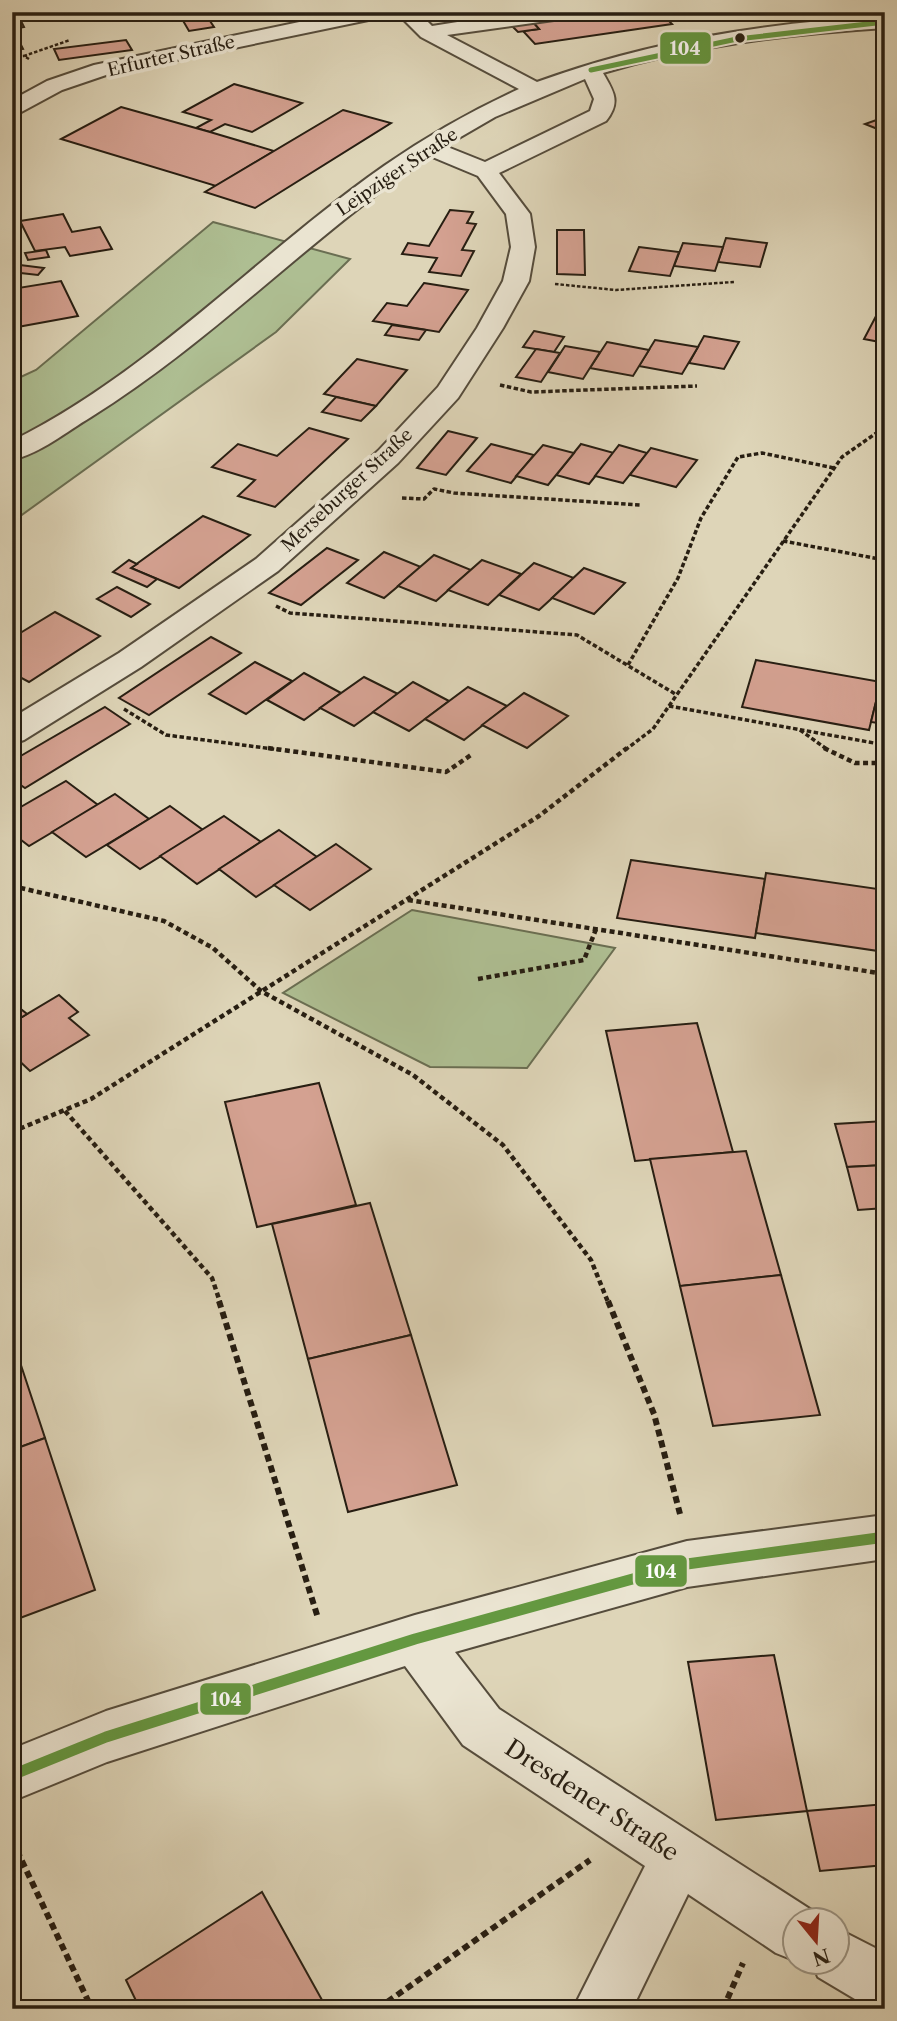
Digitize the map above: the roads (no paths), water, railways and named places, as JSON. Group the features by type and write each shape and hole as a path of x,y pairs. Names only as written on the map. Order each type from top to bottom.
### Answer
{"street":[{"name":"Erfurter Straße","path":"12,110 24,101 70,80 126,64 378,12"},
{"path":"406,12 428,33 536,89"},
{"path":"428,33 568,12"},
{"name":"Leipziger Straße","path":"12,452 34,441 173,349 331,217 428,147 536,89 591,70 723,38 800,28 885,22"},
{"path":"214,46 225,57 240,62"},
{"path":"428,147 486,171 598,116 606,109 607,101 591,70"},
{"name":"Merseburger Straße","path":"12,733 130,660 267,565 388,457 447,392 491,328 516,281 523,247 518,214 486,171"},
{"path":"12,1774 106,1737 415,1639 687,1564 885,1538"},
{"name":"Dresdener Straße","path":"415,1639 481,1727 782,1924"},
{"path":"601,2009 628,1960 657,1843"},
{"path":"852,1965 885,1985"}]}
